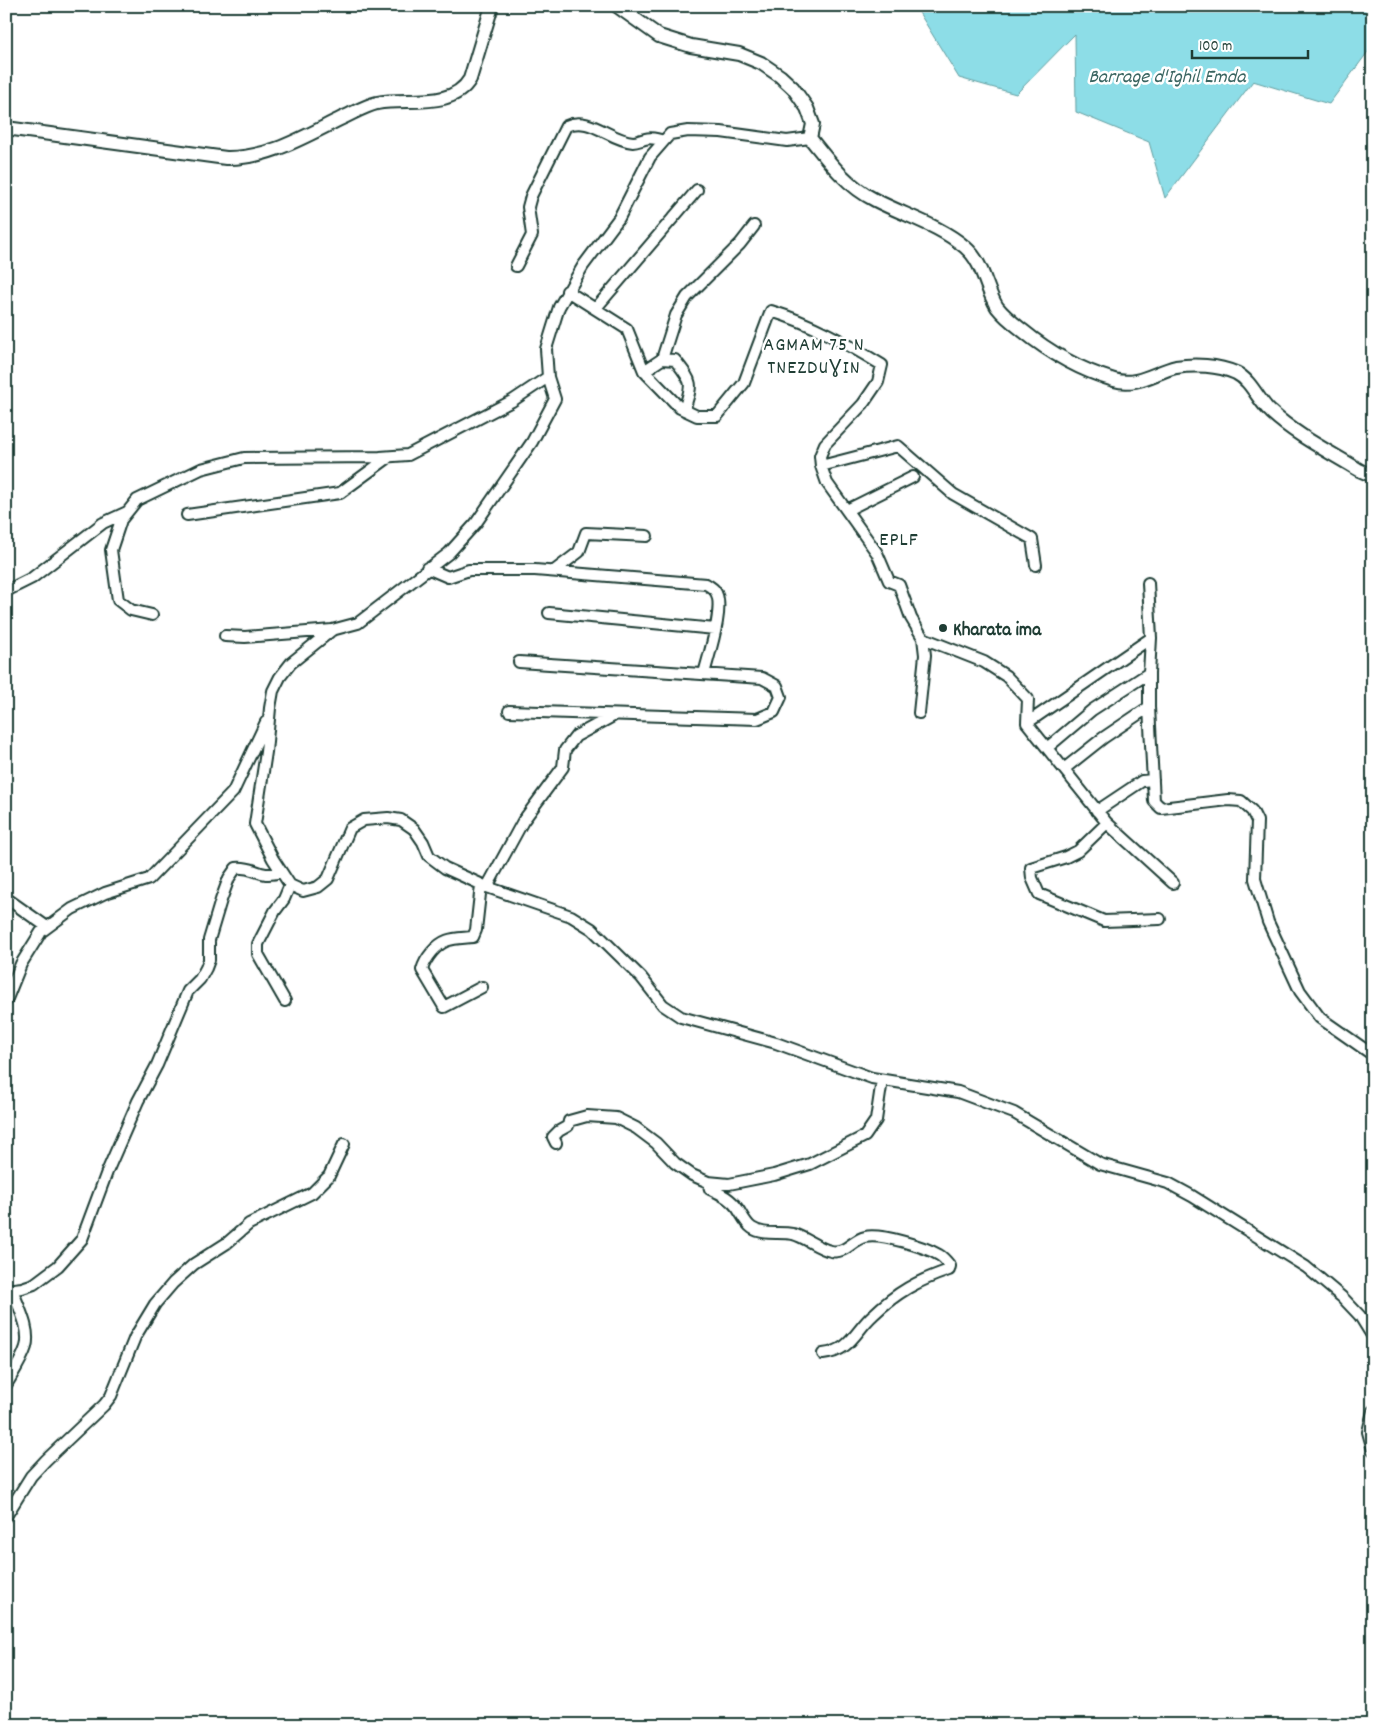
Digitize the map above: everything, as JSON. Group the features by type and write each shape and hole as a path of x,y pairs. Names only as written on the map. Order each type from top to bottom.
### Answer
{"main road":[{"path":"6,128 226,158 256,156 281,147 358,110 376,104 432,100 456,94 465,87 470,79 492,6"},
{"path":"617,6 659,36 691,46 739,54 762,63 780,76 793,88 807,108 813,124 810,138 835,170 874,200 946,233 967,248 982,270 992,296 1007,319 1055,355 1115,381 1127,383 1138,382 1176,367 1196,366 1222,369 1236,374 1245,380 1269,411 1284,423 1373,476"}],"street":[{"path":"516,266 532,235 528,207 531,196 566,126 580,122 590,124 618,138 634,142 653,138 664,141"},
{"path":"226,636 245,637 332,630 358,623 401,591 427,568 449,553 476,523 532,442 555,399 548,377 546,350 559,307 583,266 619,218 650,157 670,134 688,131 720,132 787,141 810,138"},
{"path":"596,308 697,190"},
{"path":"662,359 676,315 687,296 740,244 754,226"},
{"path":"567,291 596,308 627,330 644,370 680,408 697,416 717,416 744,382 771,311 797,319 844,341 882,365 878,382 863,404 825,444 820,456 820,466 827,483 877,554 889,581 899,586 911,618 923,638 925,655 919,713"},
{"path":"644,370 662,359 675,360 689,379 691,388 684,410"},
{"path":"152,615 131,610 118,600 111,550 122,520 136,500 201,468 244,458 408,455 512,401 548,377"},
{"path":"820,466 898,446 953,494 1032,539 1036,565"},
{"path":"187,515 340,493 390,456"},
{"path":"847,510 913,477"},
{"path":"6,590 32,578 103,523 128,512"},
{"path":"554,571 579,552 586,533 647,536"},
{"path":"427,568 448,577 468,570 554,571 706,584 715,591 719,600 719,612 704,674"},
{"path":"1148,583 1151,638 1149,706 1154,801 1161,808 1228,800 1241,802 1252,811 1257,821 1255,879 1268,922 1300,991 1320,1018 1373,1055"},
{"path":"549,613 715,630"},
{"path":"332,630 291,663 280,677 273,691 255,824 278,868 290,885 303,891 318,887 328,878 350,828 364,820 388,818 401,820 414,829 423,842 429,856 445,868 484,886 571,916 592,929 641,977 663,1005 682,1017 776,1043 872,1078 958,1092 1014,1113 1100,1164 1138,1173 1176,1187 1306,1267 1343,1298 1360,1316 1373,1337"},
{"path":"923,638 984,662 1006,676 1028,699 1027,723 1106,823 1173,883"},
{"path":"1027,723 1151,638"},
{"path":"509,711 614,716 757,719 774,712 781,697 777,686 762,678 518,662"},
{"path":"1046,748 1092,710 1149,673"},
{"path":"1064,769 1103,738 1149,706"},
{"path":"6,1001 21,964 41,932 72,909 105,893 149,879 233,792 269,716"},
{"path":"482,987 444,1007 422,970 424,962 440,943 448,939 473,936 476,930 484,886 523,821 563,767 565,750 576,736 614,716"},
{"path":"1097,811 1142,781 1153,780"},
{"path":"1106,823 1078,851 1066,858 1031,868 1032,878 1039,894 1104,922 1160,920"},
{"path":"6,1385 26,1348 28,1340 26,1328 9,1290 34,1284 58,1266 82,1239 107,1172 138,1100 158,1065 188,991 200,979 206,968 209,960 209,940 228,878 236,868 245,867 269,876 280,872 278,868"},
{"path":"284,1001 258,954 258,944 290,885"},
{"path":"6,898 47,927"},
{"path":"556,1142 554,1137 559,1131 568,1126 569,1120 587,1116 616,1118 636,1128 656,1143 675,1163 692,1175 708,1182 729,1184 774,1175 810,1164 865,1136 876,1120 882,1080"},
{"path":"6,1516 30,1476 111,1396 139,1329 155,1304 173,1283 194,1264 227,1243 249,1224 312,1193 329,1176 344,1144"},
{"path":"708,1182 710,1189 726,1196 750,1227 761,1233 792,1234 818,1247 834,1252 846,1250 856,1241 867,1236 881,1237 906,1242 940,1255 950,1266 949,1270 915,1283 895,1297 872,1316 846,1346 823,1354"},
{"path":"1373,1411 1368,1432 1373,1450"}],"water":[{"name":"Barrage d'Ighil Emda","path":"915,6 1373,6 1373,45 1329,104 1253,81 1165,198 1149,142 1076,112 1075,34 1016,94 959,78"}],"place":[{"name":"Kharata ima","path":"943,628"}],"district":[{"name":"AGMAM 75 N TNEZDUƔIN","path":"814,354"},
{"name":"EPLF","path":"899,538"}]}
